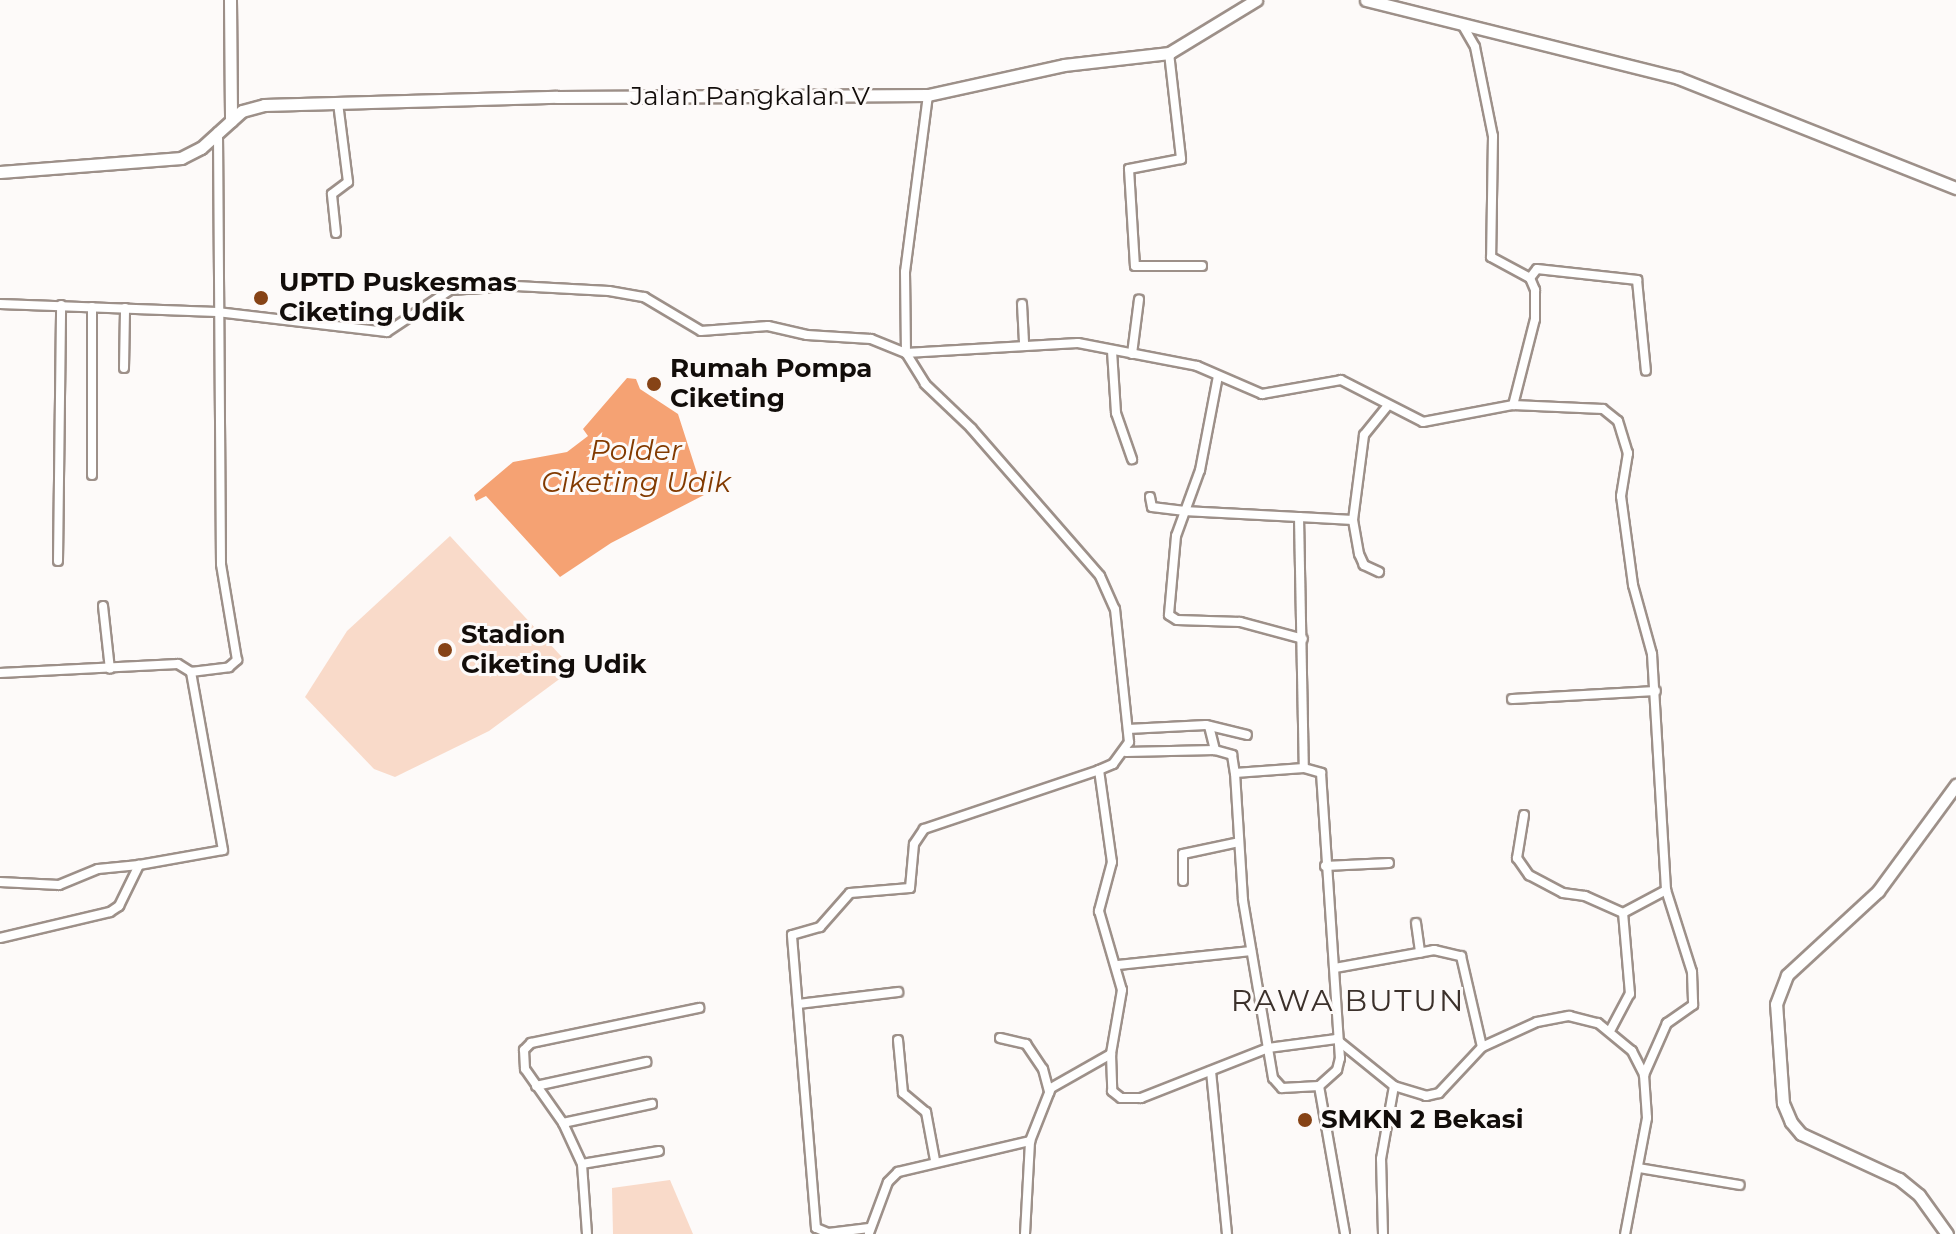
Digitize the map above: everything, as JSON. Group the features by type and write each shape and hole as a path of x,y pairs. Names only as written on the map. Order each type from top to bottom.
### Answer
{"street":[{"path":"230,0 231,121"},
{"name":"Jalan Pangkalan V","path":"0,172 171,160 201,148 242,111 264,105 928,95 1064,65 1169,53 1256,0"},
{"path":"1366,0 1678,78 1956,188"},
{"path":"1463,26 1475,47 1494,152 1491,257 1530,278 1537,308 1513,405"},
{"path":"1169,53 1181,159 1129,169 1135,266 1202,266"},
{"path":"928,95 905,272 906,353 925,384 971,428 1107,586 1118,623 1128,729 1126,752"},
{"path":"336,233 332,194 348,182 338,103"},
{"path":"0,673 178,664 191,672 229,667 239,654 221,564 218,132"},
{"path":"1530,278 1537,269 1637,280 1646,371"},
{"path":"0,304 217,312 387,332 450,290 516,286 609,291 644,297 701,331 768,326 807,335 863,337 906,353 1024,343 1078,343 1197,366 1262,394 1341,380 1375,394 1387,407 1423,422 1513,405 1603,409 1618,421 1628,453 1621,496 1628,561 1648,631 1656,691 1666,890 1692,972 1693,1005 1667,1023 1644,1075"},
{"path":"1132,354 1139,299"},
{"path":"1022,304 1024,343"},
{"path":"58,561 61,305"},
{"path":"92,307 92,475"},
{"path":"124,368 125,308"},
{"path":"1112,351 1116,413 1132,459"},
{"path":"1218,376 1200,470 1183,511 1167,596 1171,618 1240,622 1303,639"},
{"path":"1379,572 1364,565 1353,520 1364,435 1387,407"},
{"path":"1150,497 1152,507 1183,511 1353,520"},
{"path":"1299,517 1304,768"},
{"path":"103,606 110,669"},
{"path":"0,882 59,885 98,869 223,850 191,672"},
{"path":"1512,699 1656,691"},
{"path":"1128,729 1209,726 1247,735"},
{"path":"1209,726 1215,750"},
{"path":"1030,1141 908,1166 888,1182 869,1231 828,1233 816,1228 792,935 820,927 850,893 910,888 914,844 924,829 1099,770 1126,752 1215,750 1232,755 1251,951 1278,1087 1319,1086 1337,1070 1335,968 1325,866 1323,781 1318,770 1304,768 1235,773"},
{"path":"1099,770 1112,862 1099,911 1118,965 1122,990 1111,1054 1110,1085 1121,1098 1141,1098 1268,1048 1336,1039 1394,1086 1420,1097 1439,1093 1482,1047 1537,1022 1569,1016 1611,1029 1632,1051 1644,1075 1647,1118 1625,1234"},
{"path":"1947,1234 1919,1195 1899,1179 1801,1134 1791,1122 1783,1103 1776,1004 1787,975 1878,891 1956,785"},
{"path":"1524,815 1517,858 1529,875 1563,893 1585,896 1623,913"},
{"path":"1183,881 1183,854 1239,842"},
{"path":"1325,866 1389,863"},
{"path":"0,938 110,912 119,906 139,865"},
{"path":"1623,913 1666,890"},
{"path":"1611,1029 1630,994 1623,913"},
{"path":"1416,923 1420,953"},
{"path":"1335,968 1450,950 1461,956 1482,1047"},
{"path":"1118,965 1251,951"},
{"path":"798,1004 898,992"},
{"path":"587,1234 582,1164 563,1123 525,1069 524,1050 531,1043 699,1008"},
{"path":"1000,1038 1026,1044 1043,1069 1049,1092 1030,1141 1025,1234"},
{"path":"898,1040 903,1093 926,1112 935,1160"},
{"path":"1049,1092 1111,1054"},
{"path":"536,1086 646,1062"},
{"path":"1211,1071 1227,1234"},
{"path":"1319,1086 1345,1234"},
{"path":"1383,1234 1381,1159 1394,1086"},
{"path":"563,1123 652,1104"},
{"path":"582,1164 659,1151"},
{"path":"1639,1168 1740,1185"}],"shaded area":[{"name":"Stadion Ciketing Udik","path":"450,536 573,669 489,731 395,777 374,769 305,697 347,631"},
{"path":"670,1180 693,1234 613,1234 612,1188"}],"water":[{"name":"Polder Ciketing Udik","path":"627,378 636,379 640,389 678,414 704,495 611,543 560,577 486,496 476,501 474,495 513,462 567,452 588,436 583,429"}],"place":[{"name":"UPTD Puskesmas Ciketing Udik","path":"261,298"},
{"name":"Rumah Pompa Ciketing","path":"654,384"},
{"name":"Stadion Ciketing Udik","path":"445,650"},
{"name":"SMKN 2 Bekasi","path":"1305,1120"}],"district":[{"name":"RAWA BUTUN","path":"1348,1001"}]}
